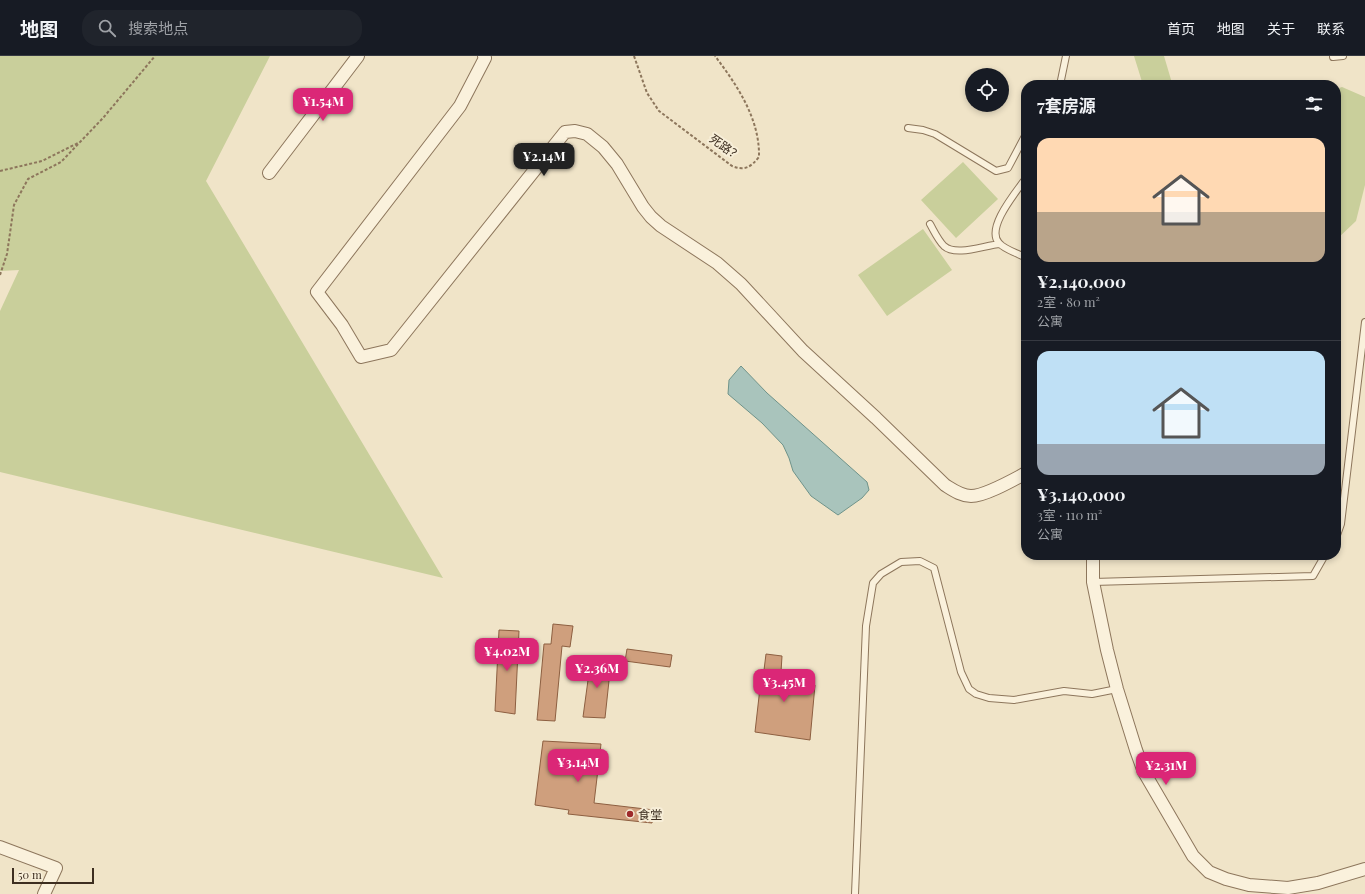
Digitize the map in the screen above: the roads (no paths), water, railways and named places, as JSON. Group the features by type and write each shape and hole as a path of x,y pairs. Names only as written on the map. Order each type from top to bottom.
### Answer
{"street":[{"path":"269,173 358,56"},
{"path":"484,56 485,58 460,106 317,292 342,325 361,357 392,350 565,132 574,131 587,134 603,147 617,164 651,217 661,226 717,263 742,284 803,351 876,418 945,485 958,493 971,496 993,490 1021,476"},
{"path":"1093,560 1093,582 1117,689 1136,750 1144,772 1193,856 1209,872 1226,879 1249,885 1288,888 1318,883 1365,869"},
{"path":"0,847 56,868 44,894"}],"lane":[{"path":"1061,80 1066,56"},
{"path":"1333,57 1344,56"},
{"path":"908,128 923,130 935,134 996,170 1008,168 1021,143"},
{"path":"1021,186 1006,208 995,229 997,241 1021,255"},
{"path":"930,224 945,246 955,250 971,250 1000,244"},
{"path":"1341,524 1365,322"},
{"path":"1093,582 1313,576 1322,560"},
{"path":"855,894 866,626 873,583 881,574 901,562 920,561 934,568 961,672 969,689 976,694 989,698 1014,700 1064,691 1092,694 1117,689"}],"water":[{"path":"741,366 767,393 867,482 869,490 862,498 838,515 811,496 793,471 783,445 762,423 728,394 729,380"}],"place":[{"name":"食堂","path":"630,814"}]}
